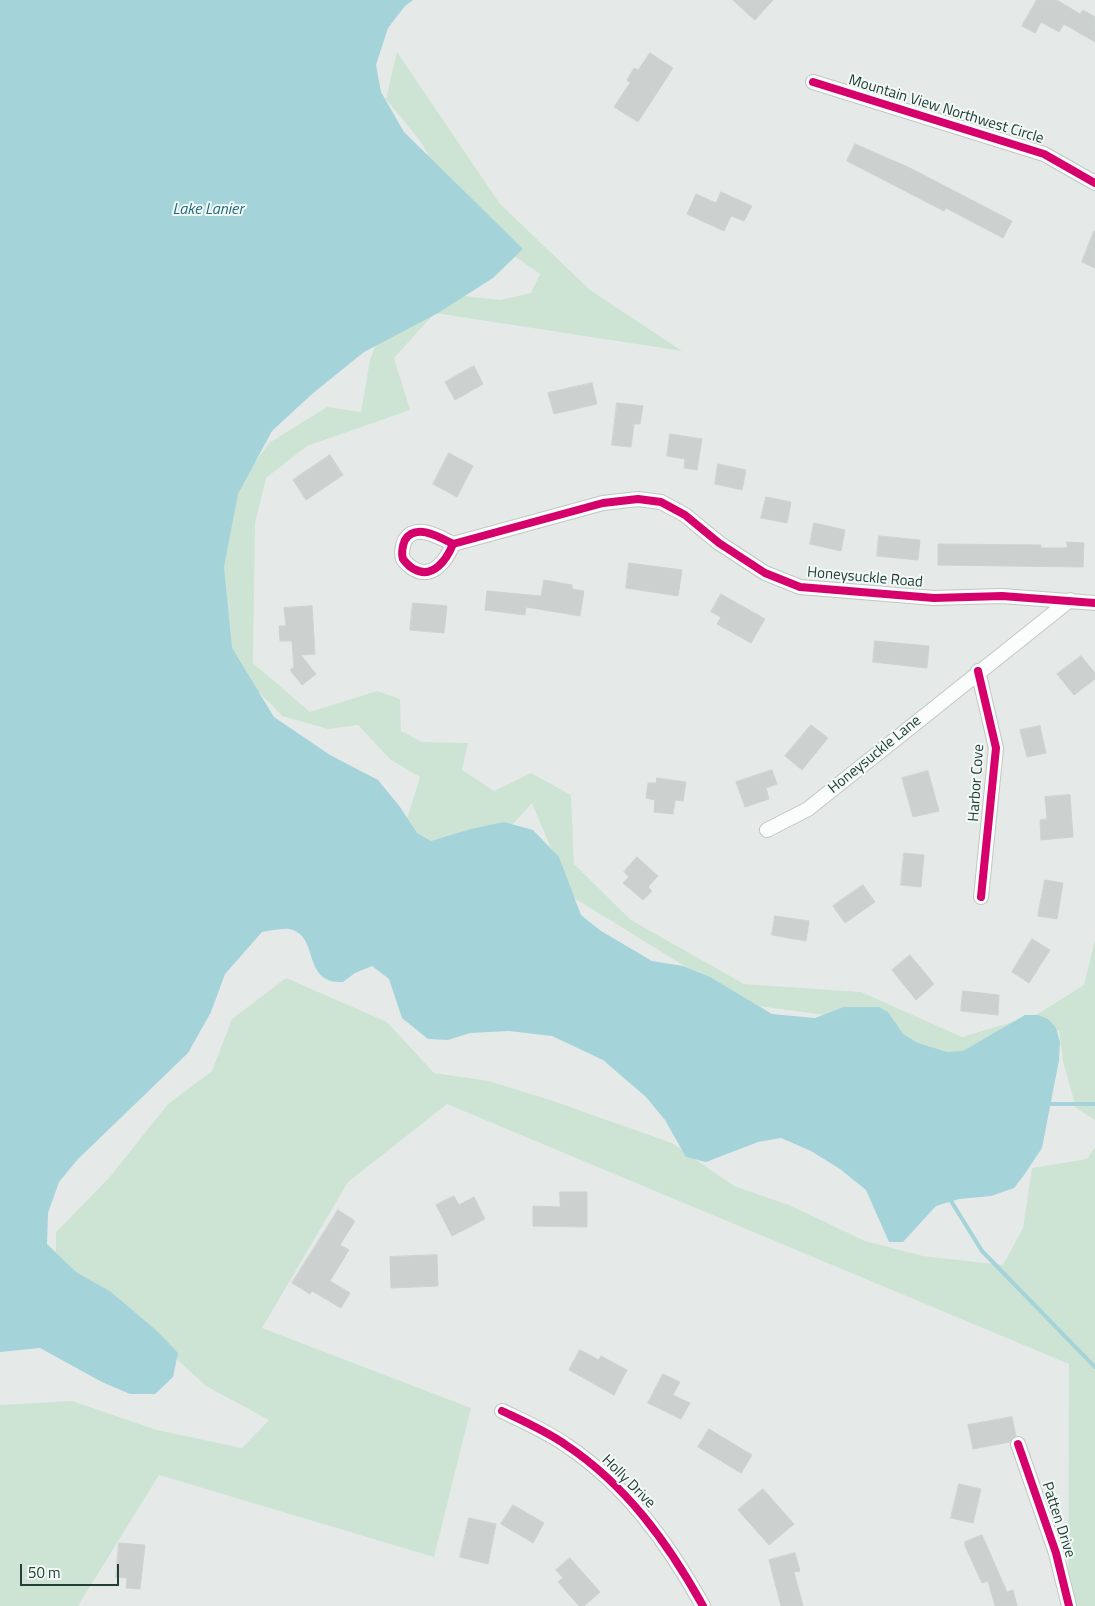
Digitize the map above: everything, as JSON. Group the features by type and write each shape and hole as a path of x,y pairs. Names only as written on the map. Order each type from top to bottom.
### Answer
{"street":[{"name":"Mountain View Northwest Circle","path":"813,82 1044,154 1095,183"},
{"name":"Honeysuckle Road","path":"453,544 603,503 638,499 661,502 686,515 720,544 765,573 800,587 934,598 1002,596 1095,603"},
{"path":"978,671 1070,600"},
{"name":"Honeysuckle Lane","path":"767,830 808,809 978,671"},
{"name":"Harbor Cove","path":"978,671 996,748 981,897"},
{"name":"Holly Drive","path":"502,1410 565,1444 613,1483 634,1503 657,1533 702,1606"},
{"name":"Patten Drive","path":"1018,1444 1056,1553 1069,1606"}],"green space":[{"path":"397,52 500,204 590,290 682,351 435,313 394,358 410,410 307,446 266,478 255,523 253,663 310,712 377,691 400,699 401,731 422,742 468,743 462,770 494,791 531,773 571,795 574,864 631,920 744,984 861,992 962,1037 1036,1015 1084,985 1095,940 1095,1120 1076,1108 1063,1061 1059,1030 994,1056 909,1056 882,1023 737,1003 691,970 571,896 532,803 503,835 455,860 402,835 420,777 391,760 358,725 328,729 282,716 215,646 224,546 231,496 269,443 327,407 361,412 370,360 386,318 438,293 500,300 531,293 540,274 509,252 456,203 421,142 386,99"},
{"path":"286,978 387,1022 434,1073 489,1081 553,1101 672,1143 734,1186 789,1205 865,1241 923,1256 1003,1265 1023,1228 1032,1168 1087,1159 1095,1147 1095,1606 1068,1606 1069,1364 447,1104 348,1182 262,1328 471,1408 434,1557 159,1475 78,1606 0,1606 0,1405 72,1401 157,1430 242,1448 269,1420 206,1386 152,1337 56,1276 56,1232 109,1178 168,1104 212,1071 232,1019"}],"water":[{"name":"Lake Lanier","path":"0,0 413,0 405,6 388,28 376,65 381,92 404,132 523,249 493,278 438,313 364,352 312,394 272,431 238,494 224,567 232,648 274,717 330,755 378,780 400,807 417,833 431,841 471,829 504,822 533,830 559,857 581,915 601,931 652,961 683,966 710,977 772,1014 815,1018 844,1007 879,1007 888,1012 903,1034 918,1043 947,1052 963,1051 1025,1015 1038,1015 1048,1019 1056,1028 1060,1042 1059,1060 1042,1148 1014,1188 991,1196 959,1199 936,1206 903,1242 889,1242 866,1190 840,1169 811,1151 781,1138 758,1142 706,1162 686,1157 665,1120 646,1097 603,1060 552,1036 509,1031 470,1033 448,1040 428,1039 402,1018 389,979 372,966 355,973 343,982 330,981 316,969 307,945 297,932 283,929 262,932 225,974 211,1012 188,1053 78,1159 59,1182 48,1213 47,1244 76,1272 111,1292 157,1331 178,1353 173,1377 155,1394 130,1394 102,1382 40,1348 0,1352"}],"building":[{"path":"733,0 773,0 755,20"},
{"path":"1037,0 1057,0 1080,14 1083,10 1095,17 1095,42 1064,24 1059,32 1041,22 1035,33 1022,26"},
{"path":"650,53 673,68 638,122 614,107 630,83 627,80 634,68 638,70"},
{"path":"855,144 910,168 1012,221 1003,238 946,208 944,211 847,161"},
{"path":"721,192 752,206 744,221 731,216 724,231 687,214 696,194 716,203"},
{"path":"1095,231 1095,268 1082,262"},
{"path":"474,366 483,384 455,400 445,382"},
{"path":"592,383 597,404 554,414 548,393"},
{"path":"617,403 643,406 640,424 634,424 631,447 612,445"},
{"path":"670,434 702,439 697,470 684,468 685,459 667,456"},
{"path":"449,453 473,466 457,497 433,484"},
{"path":"330,455 343,475 306,500 293,480"},
{"path":"718,464 746,470 742,490 715,484"},
{"path":"766,497 791,502 787,523 761,518"},
{"path":"814,523 845,530 841,551 810,544"},
{"path":"879,536 920,540 918,560 877,556"},
{"path":"1067,542 1084,543 1083,567 938,565 938,544 1041,545 1041,548 1067,548"},
{"path":"629,563 682,570 678,596 626,588"},
{"path":"544,580 572,585 572,589 584,591 580,616 526,607 525,615 485,610 487,591 541,596"},
{"path":"721,594 765,619 751,643 717,624 721,617 711,612"},
{"path":"413,603 447,606 444,633 410,630"},
{"path":"312,606 315,654 301,655 316,674 302,685 290,670 294,667 292,641 280,641 279,626 286,626 284,608"},
{"path":"875,641 929,646 927,668 873,662"},
{"path":"1081,656 1095,673 1095,679 1074,695 1057,674"},
{"path":"811,725 828,738 802,770 785,756"},
{"path":"1040,726 1046,753 1027,757 1020,730"},
{"path":"772,770 777,784 766,788 769,799 745,807 736,782"},
{"path":"928,771 939,811 913,817 902,778"},
{"path":"657,778 686,782 683,801 675,800 673,814 654,812 655,800 646,798 648,783 656,783"},
{"path":"1070,795 1073,837 1041,840 1040,820 1047,819 1045,797"},
{"path":"904,853 924,855 921,887 901,885"},
{"path":"637,857 658,876 648,887 652,891 643,900 623,883 629,877 624,872"},
{"path":"1045,880 1063,883 1057,919 1038,916"},
{"path":"863,885 875,902 845,923 833,906"},
{"path":"775,916 809,921 806,941 772,935"},
{"path":"1032,939 1050,950 1029,983 1012,972"},
{"path":"910,955 934,984 916,1000 892,970"},
{"path":"963,991 999,995 998,1015 961,1011"},
{"path":"560,1192 587,1192 587,1227 533,1226 533,1206 560,1207"},
{"path":"454,1196 459,1205 474,1197 485,1219 452,1236 436,1205"},
{"path":"338,1210 355,1221 340,1245 349,1250 330,1281 350,1293 341,1308 312,1291 310,1294 292,1283"},
{"path":"437,1255 438,1286 391,1288 390,1257"},
{"path":"580,1350 599,1360 601,1356 627,1370 614,1395 569,1370"},
{"path":"663,1374 680,1382 673,1395 690,1403 681,1419 648,1403"},
{"path":"1012,1417 1016,1436 1010,1442 973,1449 968,1425"},
{"path":"709,1429 752,1455 741,1473 698,1447"},
{"path":"959,1484 981,1489 973,1523 951,1518"},
{"path":"763,1489 794,1524 769,1545 738,1510"},
{"path":"513,1505 544,1523 533,1543 501,1524"},
{"path":"469,1518 496,1524 488,1564 460,1557"},
{"path":"982,1535 1007,1592 1013,1590 1017,1606 995,1606 988,1581 982,1583 965,1546 965,1542"},
{"path":"119,1543 145,1545 140,1589 126,1588 127,1578 116,1577"},
{"path":"795,1553 800,1571 794,1572 803,1606 781,1606 769,1560"},
{"path":"570,1558 600,1592 584,1606 579,1606 558,1582 563,1578 556,1570"}],"waterway":[{"path":"1049,1104 1095,1104"},
{"path":"951,1201 982,1251 1095,1367"}],"cycle path":[{"path":"813,82 1044,154 1095,183"},
{"path":"453,544 443,561 433,570 427,572 421,572 413,568 403,559 402,549 405,540 415,532 429,533 453,544 603,503 638,499 661,502 685,515 719,543 765,573 800,587 934,598 1002,596 1095,603"},
{"path":"978,671 996,748 981,897"},
{"path":"502,1411 558,1440 608,1478 644,1517 660,1538 703,1606"},
{"path":"1018,1444 1056,1553 1069,1606"}]}
